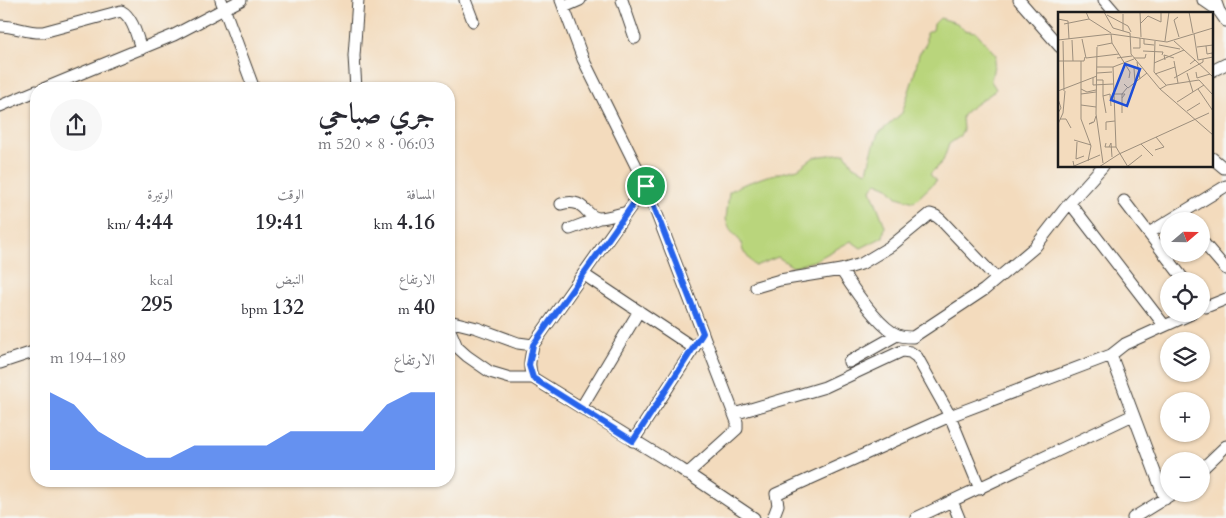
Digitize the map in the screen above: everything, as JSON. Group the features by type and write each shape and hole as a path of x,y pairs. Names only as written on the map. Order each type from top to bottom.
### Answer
{"street":[{"path":"60,82 180,32 223,4 241,0"},
{"path":"356,82 354,56 358,0"},
{"path":"465,0 473,21"},
{"path":"580,0 562,3 583,59 646,186 738,428 687,474"},
{"path":"622,0 635,38"},
{"path":"1019,0 1058,45"},
{"path":"1104,0 1114,12"},
{"path":"223,4 251,82"},
{"path":"1210,6 1226,21"},
{"path":"0,26 32,32 43,32 121,11 127,13 141,49"},
{"path":"1214,71 1226,64"},
{"path":"0,106 30,94"},
{"path":"1214,160 1225,169"},
{"path":"849,362 897,335 914,336 984,290 1035,247 1101,168"},
{"path":"533,378 529,365 533,345 646,186"},
{"path":"1190,212 1226,186"},
{"path":"561,204 572,201 599,218"},
{"path":"1124,201 1178,272"},
{"path":"1070,203 1164,325"},
{"path":"570,229 599,218 627,212"},
{"path":"756,287 780,280 840,270 865,262 892,246 926,216 933,214 997,279"},
{"path":"1149,234 1160,229"},
{"path":"1210,250 1226,269"},
{"path":"840,270 868,309 897,335"},
{"path":"583,274 694,348"},
{"path":"1210,304 1226,299"},
{"path":"581,408 639,311"},
{"path":"455,322 477,328 518,343 533,345"},
{"path":"773,518 778,505 776,494 950,416 1111,355 1125,344 1171,322"},
{"path":"633,441 703,333"},
{"path":"455,342 457,347 467,356 490,372 510,378 533,378 754,518"},
{"path":"734,414 825,387 902,351 910,352 917,357 950,416 980,489"},
{"path":"0,363 30,353"},
{"path":"1111,355 1133,415 1160,478"},
{"path":"916,518 1133,415"},
{"path":"1210,461 1226,446"},
{"path":"952,501 959,518"},
{"path":"1133,518 1160,502"}],"green space":[{"path":"940,18 957,23 964,30 976,32 996,55 991,81 996,89 966,111 962,117 963,130 959,137 949,144 943,161 930,174 936,181 914,202 897,197 888,187 876,182 871,190 885,226 883,237 861,248 851,241 814,261 793,267 778,257 755,266 743,251 741,242 730,230 726,219 729,192 739,186 767,176 798,169 814,157 845,153 853,166 867,172 878,134 902,113 919,54 926,44 926,33 933,30 934,24"}],"route":[{"path":"646,186 703,333 633,441 533,378 529,365 533,345 646,186"}]}
